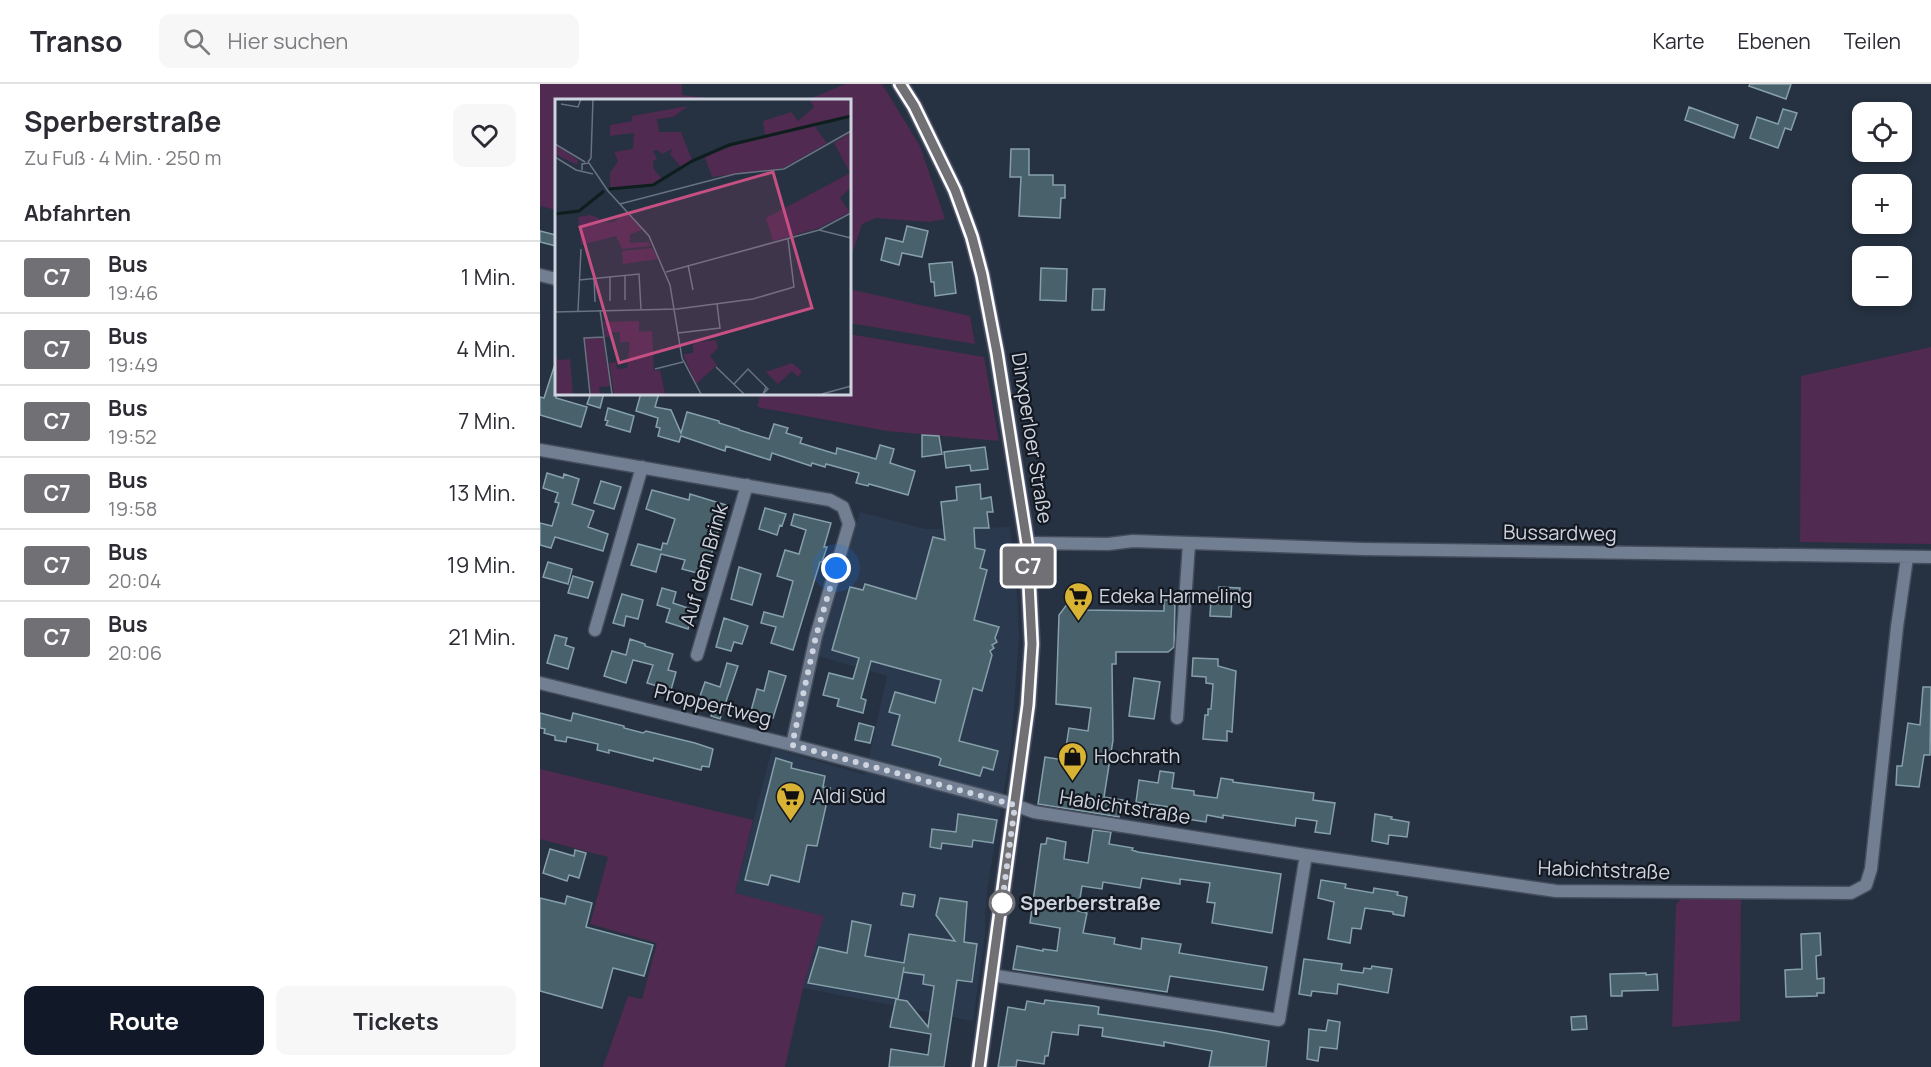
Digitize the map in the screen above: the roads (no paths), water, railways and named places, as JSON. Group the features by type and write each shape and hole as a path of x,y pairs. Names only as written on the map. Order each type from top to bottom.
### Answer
{"main road":[{"name":"Dinxperloer Straße","path":"900,84 914,106 955,190 980,266 997,353 1027,543 1032,644 1028,705 978,1067"}],"street":[{"path":"540,275 555,279"},
{"name":"Auf dem Brink","path":"540,450 830,500 843,507 849,524 816,636 792,745"},
{"path":"595,630 642,467"},
{"name":"Auf dem Brink","path":"697,656 747,485"},
{"name":"Bussardweg","path":"1027,543 1108,544 1132,541 1386,550 1931,558"},
{"path":"1177,718 1189,544"},
{"name":"Habichtstraße","path":"1015,805 1034,812 1306,855 1556,891 1851,893 1866,885 1871,869 1897,627 1907,558"},
{"name":"Proppertweg","path":"540,683 792,745 1015,805"},
{"path":"991,975 1279,1020 1306,855"}],"place":[{"name":"Edeka Harmeling","path":"1078,622"},
{"name":"Hochrath","path":"1073,782"},
{"name":"Aldi Süd","path":"791,822"},
{"name":"Sperberstraße","path":"1002,903"}]}
